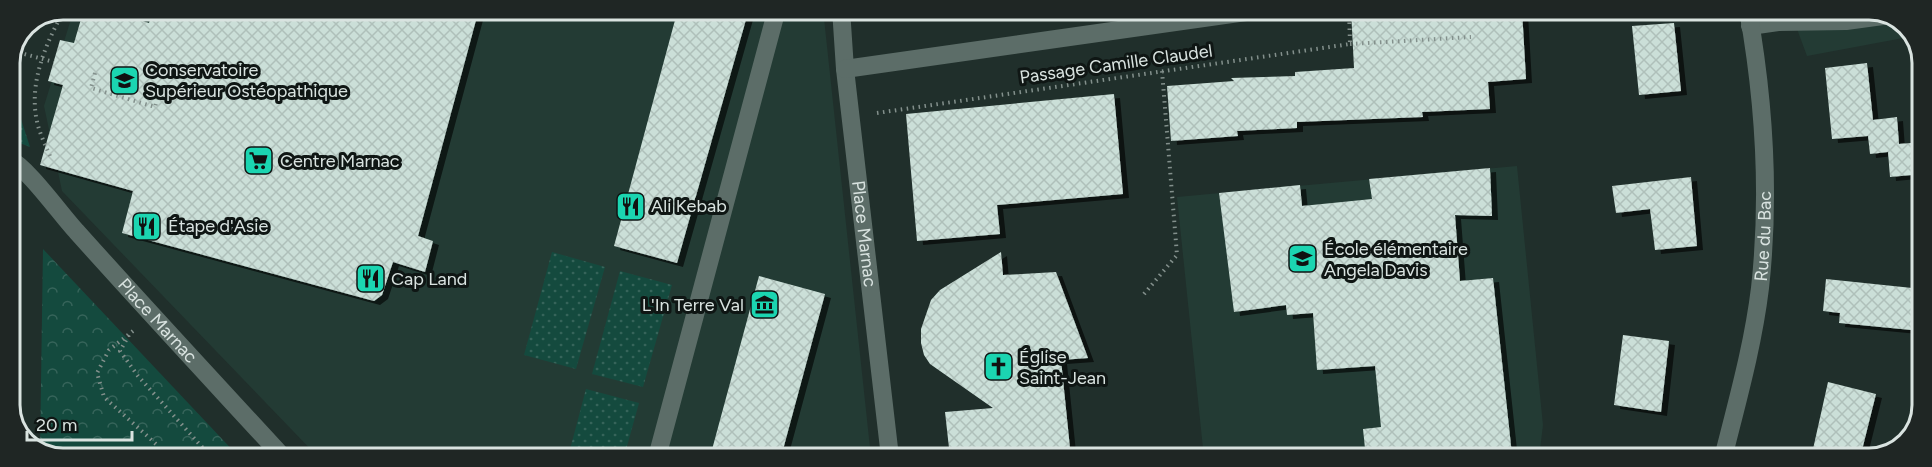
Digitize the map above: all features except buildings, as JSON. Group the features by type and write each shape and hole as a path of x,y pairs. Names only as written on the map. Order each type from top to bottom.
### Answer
{"street":[{"path":"660,447 774,20"},
{"name":"Place Marnac","path":"842,20 844,69 889,447"},
{"path":"844,69 1189,20"},
{"name":"Rue du Bac","path":"1726,447 1744,374 1760,289 1764,228 1760,109 1749,20"},
{"path":"1764,20 1778,22 1853,20"},
{"name":"Place Marnac","path":"20,169 36,183 152,315 274,447"}],"path":[{"path":"36,183 53,164 39,127 34,89 49,37 59,20"},
{"path":"1349,20 1350,44"},
{"name":"Passage Camille Claudel","path":"851,119 881,112 1350,44 1471,37"},
{"path":"20,53 54,62"},
{"path":"1144,294 1177,255 1162,71"},
{"path":"95,73 91,88 155,107 159,92"},
{"path":"152,315 109,350 97,373 104,397 158,447"},
{"path":"132,332 120,351 138,376 202,447"}],"shaded area":[{"path":"71,20 824,20 870,447 308,447 62,191 44,106"},
{"path":"1794,20 1878,20 1896,28 1905,38 1807,56"},
{"path":"1517,166 1543,425 1540,447 1203,447 1177,197"}],"green space":[{"path":"20,116 30,147 20,143"},
{"path":"43,249 230,447 54,447 40,441"},
{"path":"552,252 605,267 576,369 524,355"},
{"path":"620,271 672,285 643,387 592,374"},
{"path":"586,389 639,403 627,447 571,447"}],"place":[{"name":"Conservatoire Supérieur Ostéopathique","path":"124,80"},
{"name":"Centre Marnac","path":"259,161"},
{"name":"Ali Kebab","path":"630,206"},
{"name":"Étape d'Asie","path":"147,226"},
{"name":"École élémentaire Angela Davis","path":"1303,259"},
{"name":"Cap Land","path":"370,279"},
{"name":"L'In Terre Val","path":"765,305"},
{"name":"Église Saint-Jean","path":"998,367"}]}
